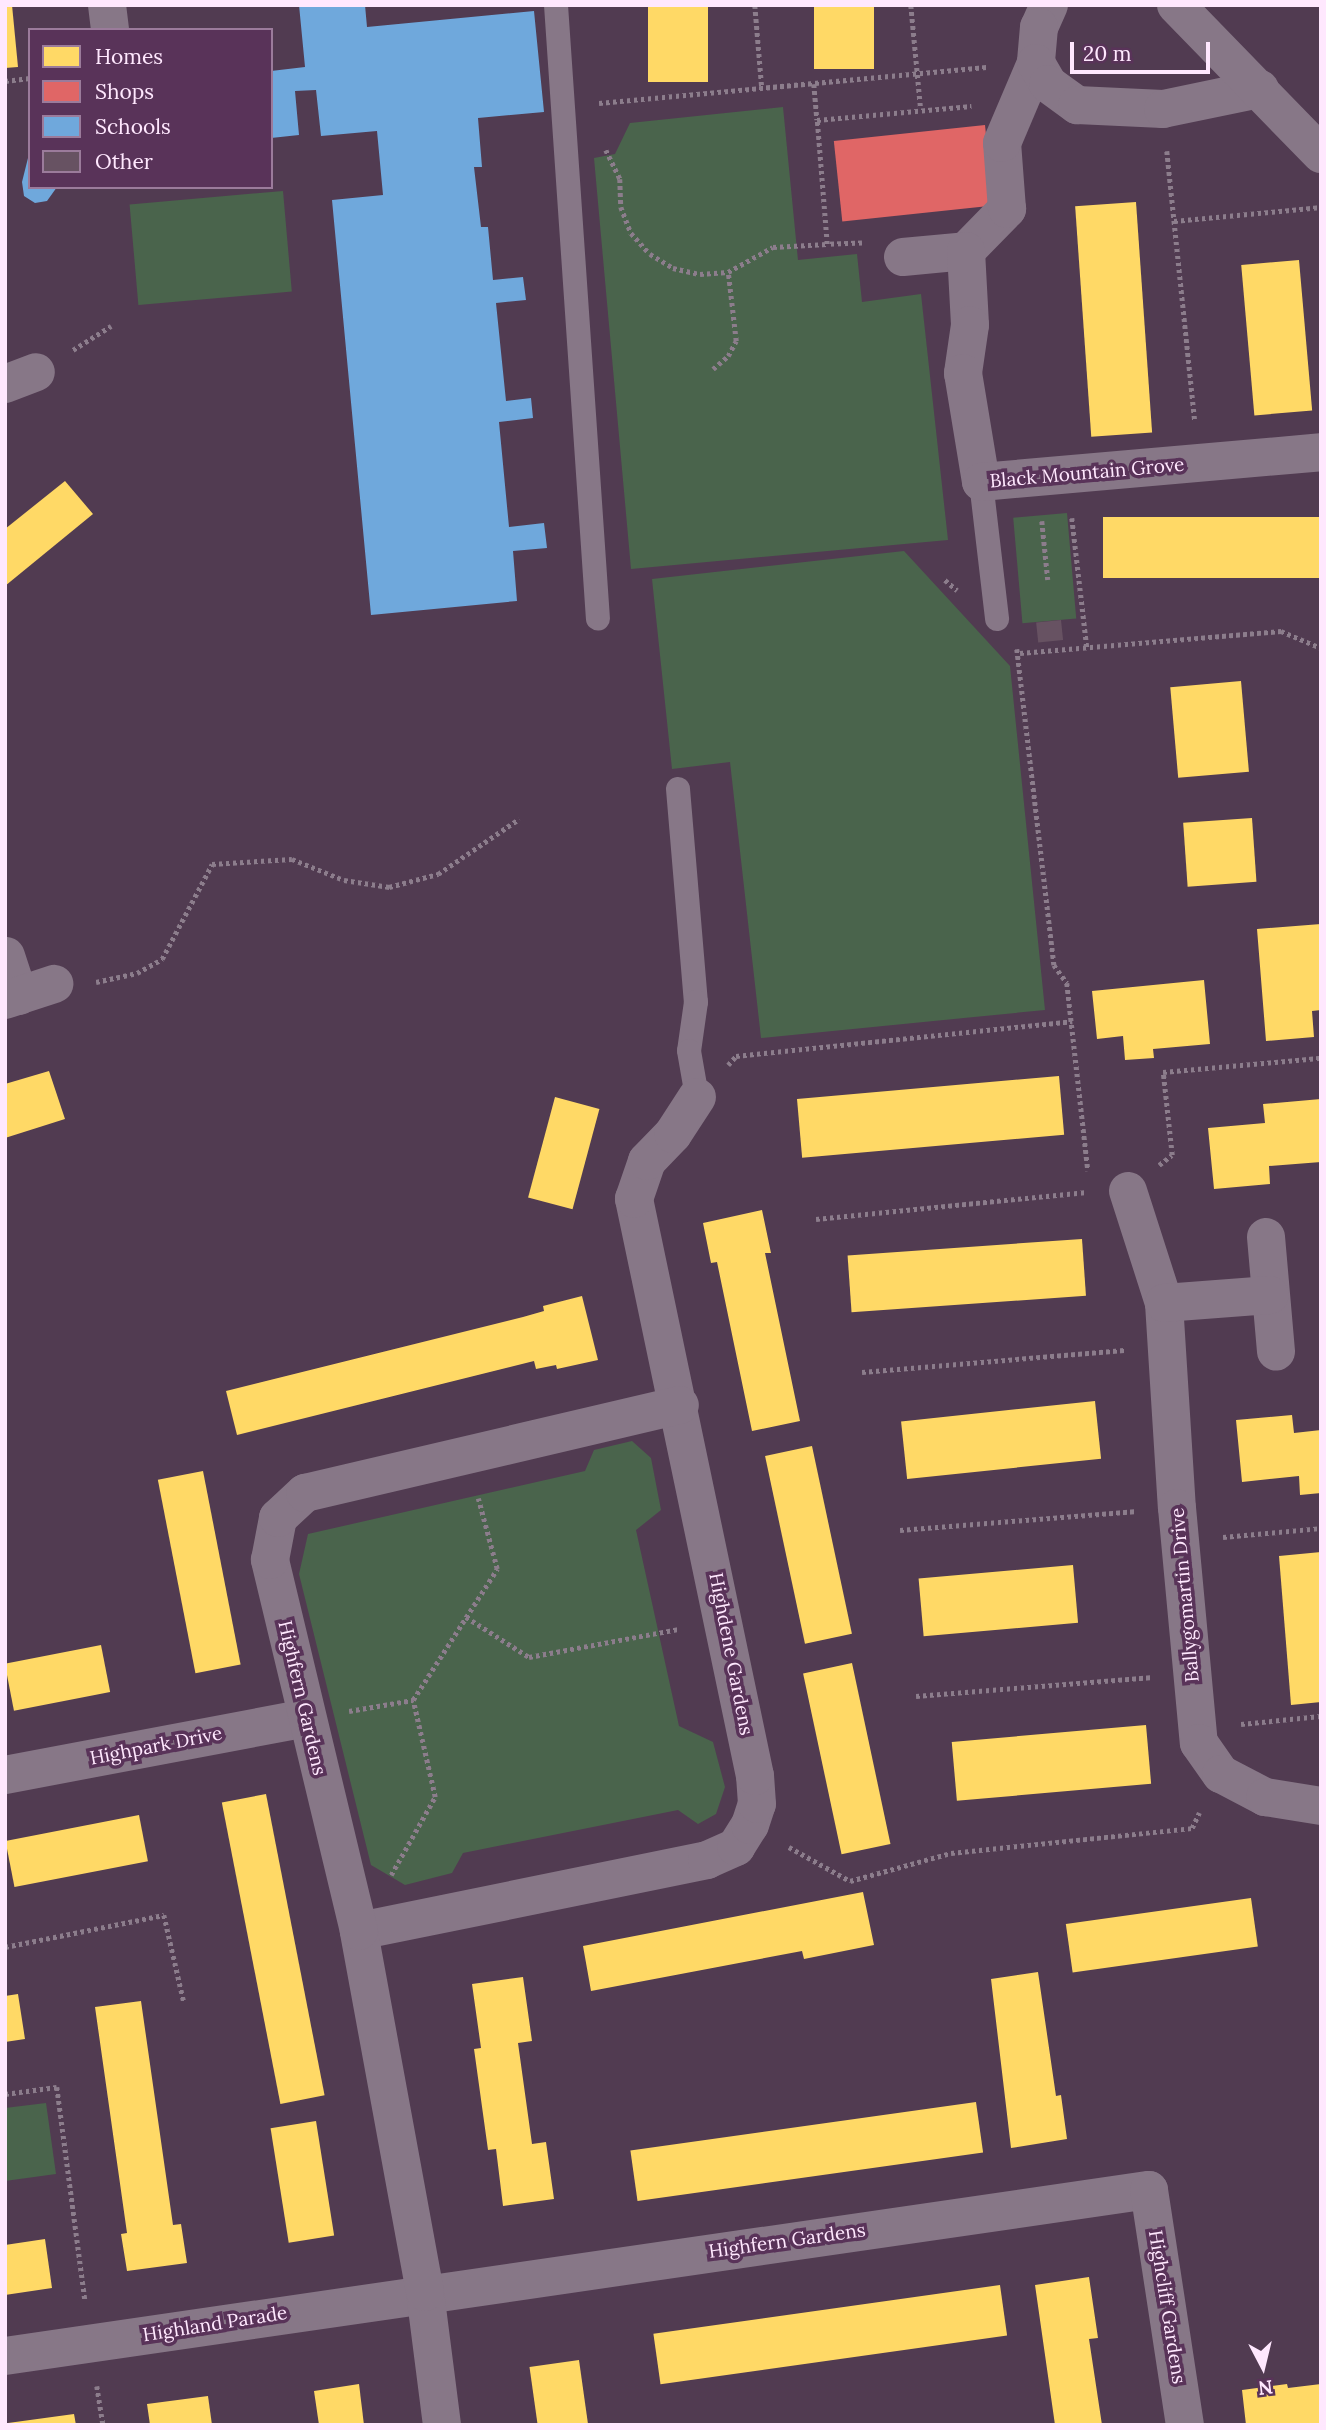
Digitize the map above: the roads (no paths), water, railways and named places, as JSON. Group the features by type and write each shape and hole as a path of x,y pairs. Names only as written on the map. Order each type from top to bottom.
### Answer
{"street":[{"path":"107,5 110,28"},
{"path":"903,257 966,251 1007,209 1002,143 1035,63 1039,27 1049,5"},
{"path":"1176,5 1321,155"},
{"path":"1035,63 1048,84 1077,105 1163,109 1260,89"},
{"name":"Black Mountain Grove","path":"966,251 970,325 963,373 981,482 1321,452"},
{"path":"6,956 26,994"},
{"name":"Highdene Gardens","path":"359,1931 707,1860 736,1847 750,1825 757,1804 755,1776 680,1405 634,1199 637,1180 647,1161 673,1134 697,1097"},
{"name":"Ballygomartin Drive","path":"1110,1191 1164,1303 1178,1524 1199,1743 1222,1774 1265,1797 1321,1805"},
{"path":"1266,1237 1276,1352"},
{"path":"1164,1303 1270,1295"},
{"name":"Highfern Gardens","path":"442,2425 425,2292 359,1931 270,1560 278,1518 304,1493 680,1405"},
{"name":"Highpark Drive","path":"5,1775 307,1718"},
{"name":"Highfern Gardens","path":"425,2292 1149,2190"},
{"name":"Highcliff Gardens","path":"1149,2190 1185,2425"},
{"name":"Highland Parade","path":"5,2356 425,2292"}],"lane":[{"path":"556,5 598,619"},
{"path":"981,482 997,619"},
{"path":"678,789 696,1002 690,1051 697,1097"}]}
